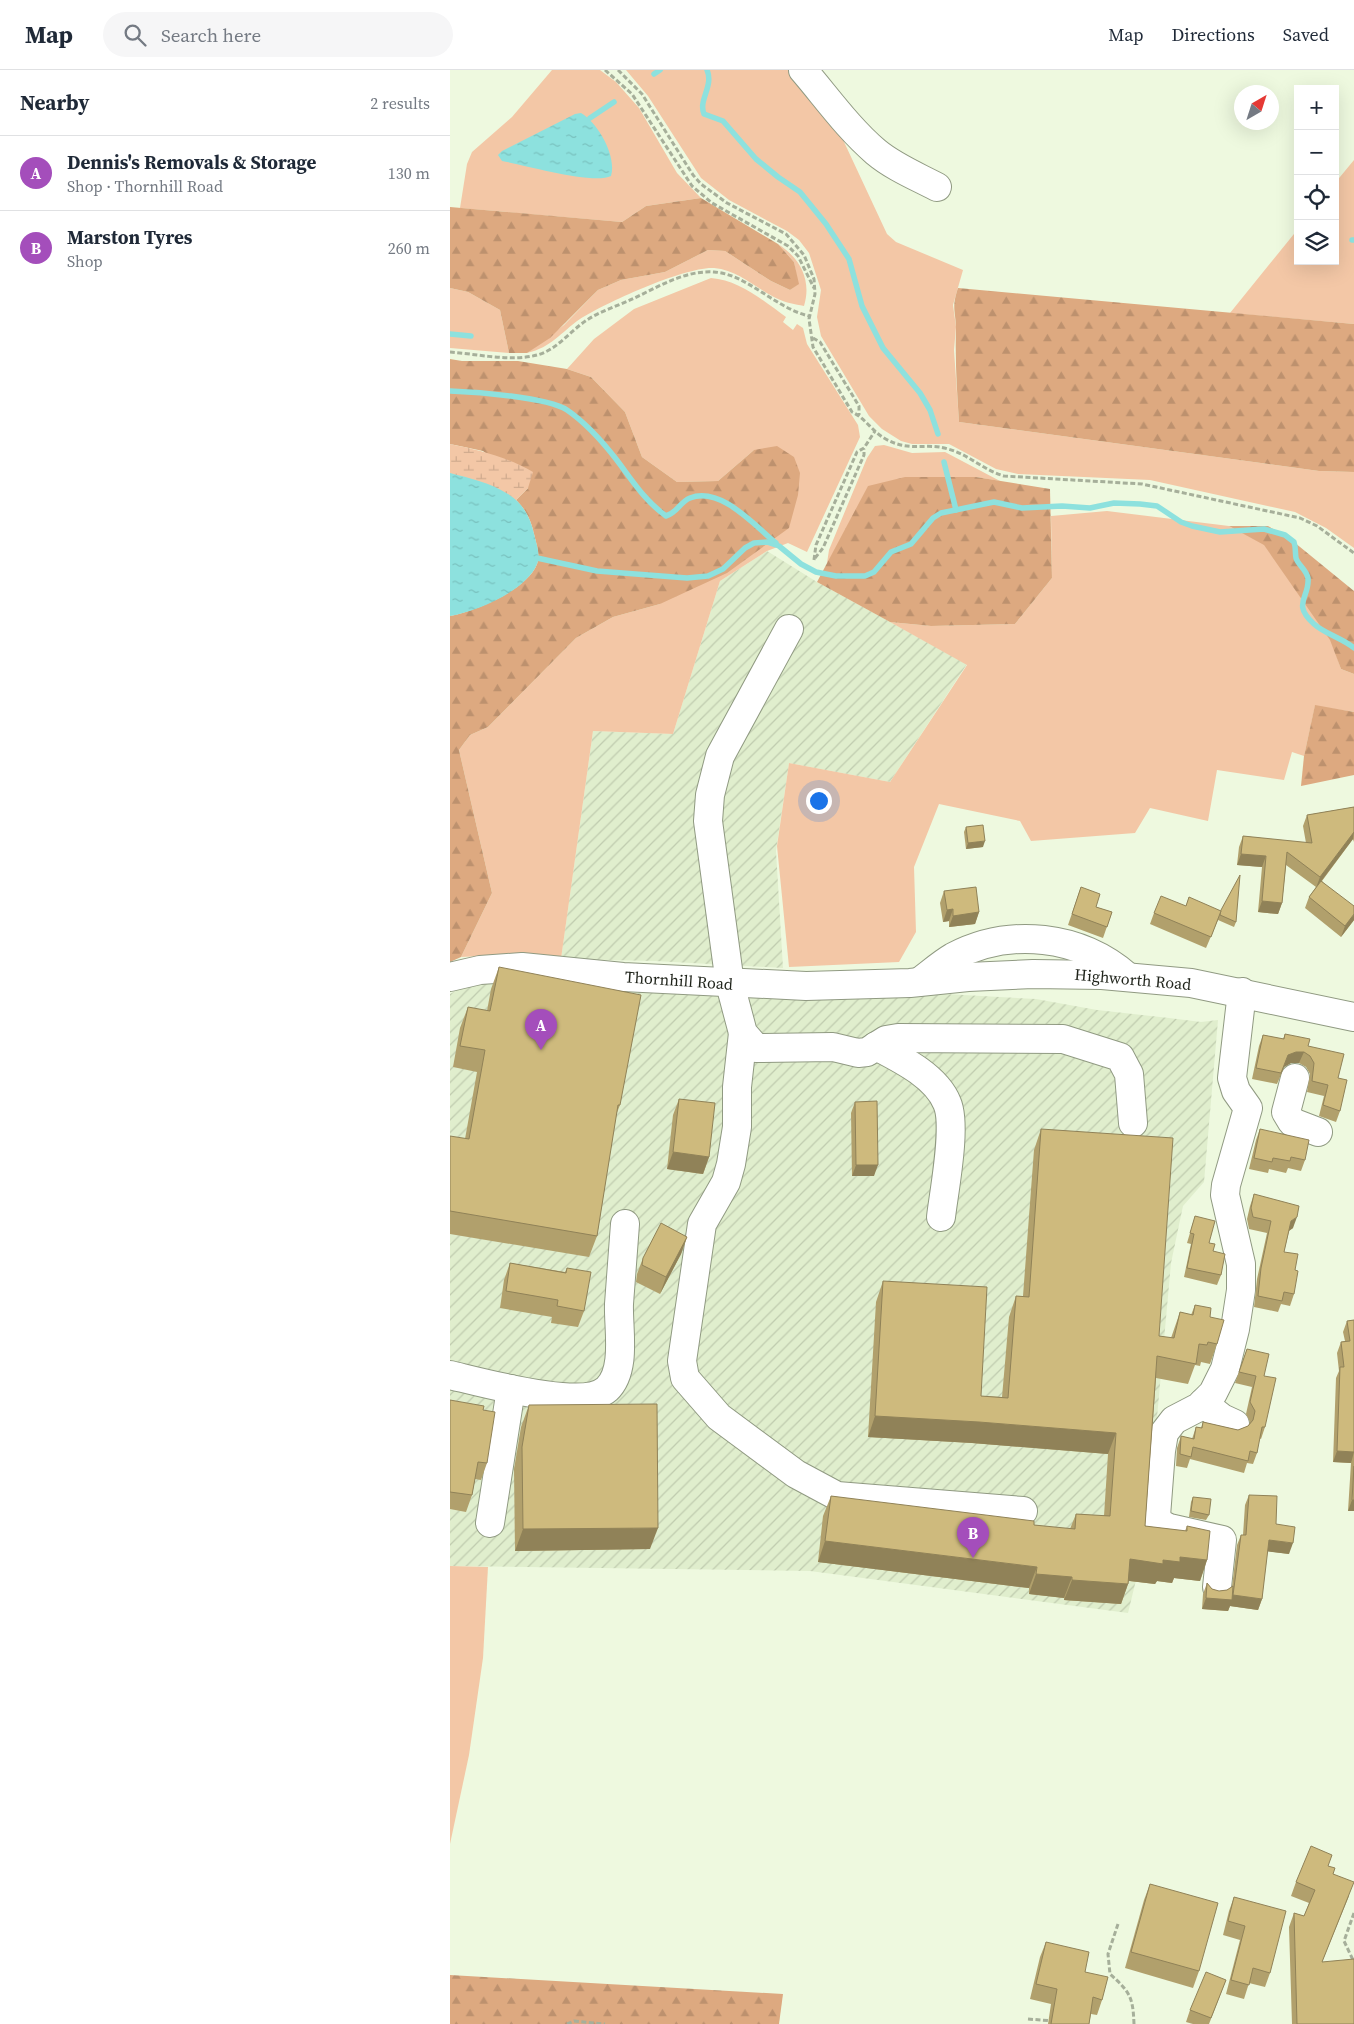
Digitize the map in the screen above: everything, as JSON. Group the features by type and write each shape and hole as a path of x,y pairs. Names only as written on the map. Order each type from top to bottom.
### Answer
{"street":[{"path":"803,70 846,122 877,153 901,169 937,187"},
{"path":"789,629 720,756 710,795 708,821 730,984 743,1033 737,1087 736,1127 731,1164 726,1182 702,1224 682,1361 685,1378 719,1417 796,1474 837,1496 1023,1511"},
{"name":"Thornhill Road","path":"450,977 480,970 522,967 623,977 730,984 815,986 914,983"},
{"name":"Highworth Road","path":"914,983 1034,974 1128,977 1191,983 1242,992 1354,1017"},
{"path":"1242,992 1232,1078 1236,1091 1248,1108 1286,1112"},
{"path":"743,1033 756,1048 833,1047 858,1053 867,1052 886,1040 898,1038 1030,1037 1063,1039 1120,1057 1129,1074 1134,1123"},
{"path":"876,1046 918,1071 934,1084 947,1102 951,1121 941,1217"},
{"path":"1295,1078 1286,1112 1292,1122 1318,1132"},
{"path":"1217,1587 1222,1540 1169,1528 1161,1524 1156,1516 1161,1451 1168,1426 1180,1415 1203,1404 1213,1393 1224,1369 1241,1290 1241,1264 1226,1195 1235,1149 1248,1108"},
{"path":"450,1375 542,1395 592,1396 606,1390 616,1372 620,1345 619,1307 625,1224"},
{"path":"490,1523 511,1389"},
{"path":"1203,1404 1222,1418 1235,1424"}],"path":[{"path":"605,70 624,86 640,105 692,186 712,203 788,246 803,264 808,280 815,289"},
{"path":"618,70 642,94 693,175 701,184 727,203 786,234 796,244 810,267 814,278 815,289 809,316 813,347 852,412 859,415 875,431 899,445 912,448 947,448 993,473 1004,476 1142,484 1300,518 1317,526 1354,552"},
{"path":"450,352 507,357 536,356 555,345 591,317 681,276 703,272 724,273 787,308 809,316"},
{"path":"813,338 820,342 859,406 859,415"},
{"path":"864,448 864,455 823,548 814,560 816,545 857,452 864,448 875,431"},
{"path":"1354,1913 1344,1941 1354,1962"},
{"path":"1118,1924 1108,1954 1110,1974 1125,1988 1133,2003 1134,2024"},
{"path":"1028,2019 1056,2022"},
{"path":"567,2024 574,2021 605,2024"}],"shaded area":[{"path":"767,551 817,582 967,664 890,782 789,763 776,851 783,968 655,961 561,959 593,731 673,734 720,581"},
{"path":"494,980 909,992 1036,999 1097,1010 1201,1022 1218,1020 1204,1182 1183,1206 1171,1263 1146,1539 1128,1613 810,1571 450,1566 450,994 470,983"}],"green space":[{"path":"552,70 600,70 616,82 639,108 677,173 701,198 646,206 622,222 460,208 467,164 472,152 512,117"},
{"path":"626,70 791,70 838,129 887,234 896,242 963,270 953,305 956,327 954,350 959,422 1319,471 1354,472 1354,548 1326,528 1295,512 1150,480 1018,474 996,469 949,444 912,444 901,441 882,429 869,416 821,336 817,317 821,290 809,253 799,240 787,231 729,200 701,178 648,96"},
{"path":"1354,160 1354,324 1230,313 1294,234 1294,265 1339,265 1339,178"},
{"path":"701,198 778,244 794,262 799,284 790,290 771,281 725,251 708,250 665,272 621,280 598,290 550,338 527,353 509,353 500,310 468,292 450,288 450,207 622,222 646,206"},
{"path":"778,244 792,256 802,270 806,287 804,306 778,299 739,276 723,269 701,269 666,279 608,304 580,319 543,347 527,353 564,325 598,290 621,280 665,272 708,250 725,251 771,281 790,290 798,284 794,262"},
{"path":"711,278 731,283 751,292 786,317 783,322 793,330 797,324 803,328 807,344 858,425 860,437 807,552 788,543 767,551 720,581 673,734 593,731 561,959 503,955 461,957 492,893 459,750 470,735 488,727 576,638 613,617 660,604 754,450 718,481 677,482 642,457 625,412 591,377 567,369 594,339 634,309"},
{"path":"450,288 468,292 500,310 509,353 450,348"},
{"path":"958,288 1354,324 1354,472 1319,471 959,422 954,306"},
{"path":"450,359 462,361 518,361 567,369 591,377 625,412 642,457 677,482 718,481 754,450 777,446 794,457 800,473 798,495 789,528 727,573 660,604 613,617 576,638 488,727 470,735 459,750 492,893 461,957 450,962 450,616 486,604 512,591 531,573 537,564 538,557 537,545 530,520 516,500 528,488 483,451 450,444"},
{"path":"450,444 493,455 533,472 528,488 516,500 530,520 537,545 538,557 537,564 531,573 512,591 486,604 450,616"},
{"path":"884,445 912,453 945,452 1000,481 976,477 827,563 829,550 867,458 875,446"},
{"path":"905,477 976,477 1050,489 1052,578 1015,624 931,626 890,622 817,582 868,486"},
{"path":"1107,511 1229,526 1264,544 1331,640 1341,669 1354,674 1354,712 1315,706 1304,756 1292,752 1284,780 1217,770 1208,821 1150,808 1135,833 1031,841 1020,821 939,804 914,867 916,932 899,962 789,967 777,846 789,763 890,782 967,665 890,622 931,626 1015,624 1052,578 1051,516"},
{"path":"1229,526 1268,526 1289,538 1354,591 1354,674 1341,669 1330,640 1264,545"},
{"path":"1315,705 1354,712 1354,775 1301,786 1304,756"},
{"path":"450,1566 488,1567 483,1658 469,1755 450,1844"},
{"path":"450,1975 783,1994 779,2024 450,2024"}],"water":[{"path":"581,113 594,124 605,141 611,159 611,176 590,178 558,173 502,161 498,155 502,151 575,114"},
{"path":"450,473 480,481 508,494 518,502 530,522 537,545 538,557 537,564 531,574 512,591 473,610 450,616"}],"building":[{"path":"1354,807 1354,832 1320,877 1287,852 1282,903 1262,901 1266,856 1241,854 1243,836 1312,843 1307,815"},
{"path":"983,825 985,841 968,843 966,827"},
{"path":"1240,875 1236,922 1220,915"},
{"path":"1321,881 1354,906 1354,914 1345,926 1309,897"},
{"path":"976,887 979,912 953,916 953,909 947,910 944,891"},
{"path":"1081,887 1100,894 1096,907 1112,912 1107,927 1072,914"},
{"path":"1161,896 1186,906 1189,897 1221,911 1211,937 1154,913"},
{"path":"499,967 641,995 620,1105 618,1105 597,1236 450,1211 450,1136 469,1139 485,1050 460,1046 468,1007 490,1011"},
{"path":"1285,1034 1310,1039 1308,1046 1344,1054 1338,1078 1347,1080 1340,1111 1323,1105 1328,1085 1312,1081 1314,1063 1310,1056 1304,1052 1288,1055 1281,1073 1256,1068 1263,1035 1284,1039"},
{"path":"679,1099 715,1103 709,1157 673,1152"},
{"path":"877,1101 878,1165 856,1165 855,1102"},
{"path":"1041,1129 1173,1138 1159,1336 1174,1338 1180,1312 1193,1315 1195,1305 1211,1308 1210,1317 1224,1320 1217,1344 1208,1342 1207,1345 1199,1344 1196,1364 1157,1356 1145,1526 1187,1531 1187,1526 1210,1531 1207,1560 1180,1557 1180,1562 1163,1560 1163,1564 1130,1559 1128,1584 1072,1580 1072,1577 1036,1574 1037,1567 825,1541 831,1496 1034,1521 1034,1525 1075,1529 1076,1514 1110,1516 1116,1433 875,1416 883,1281 987,1287 981,1396 1008,1398 1016,1296 1029,1297"},
{"path":"1260,1129 1309,1140 1305,1160 1291,1157 1290,1161 1273,1158 1272,1162 1254,1158"},
{"path":"1254,1194 1299,1206 1297,1217 1291,1221 1284,1252 1298,1254 1295,1270 1298,1271 1294,1294 1284,1292 1282,1301 1258,1296 1261,1268 1271,1221 1253,1217 1251,1208"},
{"path":"1195,1216 1215,1221 1209,1243 1215,1244 1213,1251 1225,1254 1221,1275 1187,1268 1194,1234 1190,1233"},
{"path":"661,1223 687,1237 666,1277 642,1265 643,1258"},
{"path":"510,1263 566,1273 567,1268 591,1272 584,1311 557,1306 558,1300 506,1291"},
{"path":"1354,1320 1354,1452 1337,1451 1340,1367 1344,1367 1341,1342 1350,1341 1347,1321"},
{"path":"1247,1349 1269,1354 1264,1376 1276,1378 1265,1427 1262,1427 1257,1453 1250,1451 1248,1461 1193,1447 1191,1457 1180,1454 1181,1436 1194,1439 1196,1427 1202,1428 1203,1422 1238,1430 1248,1426 1253,1420 1255,1411 1250,1402 1256,1376 1239,1372"},
{"path":"450,1400 484,1406 483,1410 495,1412 487,1463 478,1462 472,1495 450,1492"},
{"path":"657,1404 658,1528 523,1529 522,1447 529,1405"},
{"path":"1354,1466 1354,1500 1352,1500"},
{"path":"1249,1495 1277,1496 1276,1524 1295,1527 1293,1543 1269,1540 1262,1599 1233,1595 1241,1535 1246,1535"},
{"path":"1193,1497 1211,1499 1209,1515 1191,1511"},
{"path":"1207,1583 1212,1589 1219,1591 1227,1590 1233,1586 1232,1600 1206,1598"},
{"path":"1311,1846 1332,1855 1328,1866 1335,1868 1333,1874 1354,1882 1322,1962 1354,1959 1354,2024 1297,2024 1294,1913 1304,1916 1315,1890 1296,1882"},
{"path":"1150,1884 1218,1903 1199,1971 1131,1952"},
{"path":"1234,1897 1286,1911 1270,1973 1253,1968 1249,1985 1231,1980 1245,1926 1228,1921"},
{"path":"1046,1942 1089,1952 1085,1972 1108,1977 1102,2000 1093,1997 1089,2024 1051,2024 1057,1989 1036,1984"},
{"path":"1206,1972 1226,1980 1211,2018 1190,2010"}],"waterway":[{"path":"654,74 660,70"},
{"path":"707,70 709,82 703,103 704,114 723,121 756,159 800,192 826,224 849,259 862,306 883,348 920,393 930,410 938,434"},
{"path":"590,118 614,102"},
{"path":"450,334 471,336"},
{"path":"450,391 493,394 557,405 581,421 599,439 645,496 666,516 670,515 690,498 702,496 714,498 725,502 737,510 776,543"},
{"path":"944,462 956,510"},
{"path":"537,558 597,571 687,578 708,576 723,569 745,548 754,543 767,542 779,546 801,564 816,572 836,576 865,576 874,572 891,552 911,544 933,518 941,513 994,502 1022,508 1062,506 1090,508 1114,503 1140,504 1157,506 1181,522 1220,532 1264,529 1285,535 1294,542 1296,558 1308,578 1307,591 1303,601 1307,617 1318,627 1354,648"}],"place":[{"name":"Dennis's Removals & Storage","path":"541,1050"},
{"name":"Marston Tyres","path":"973,1558"}]}
